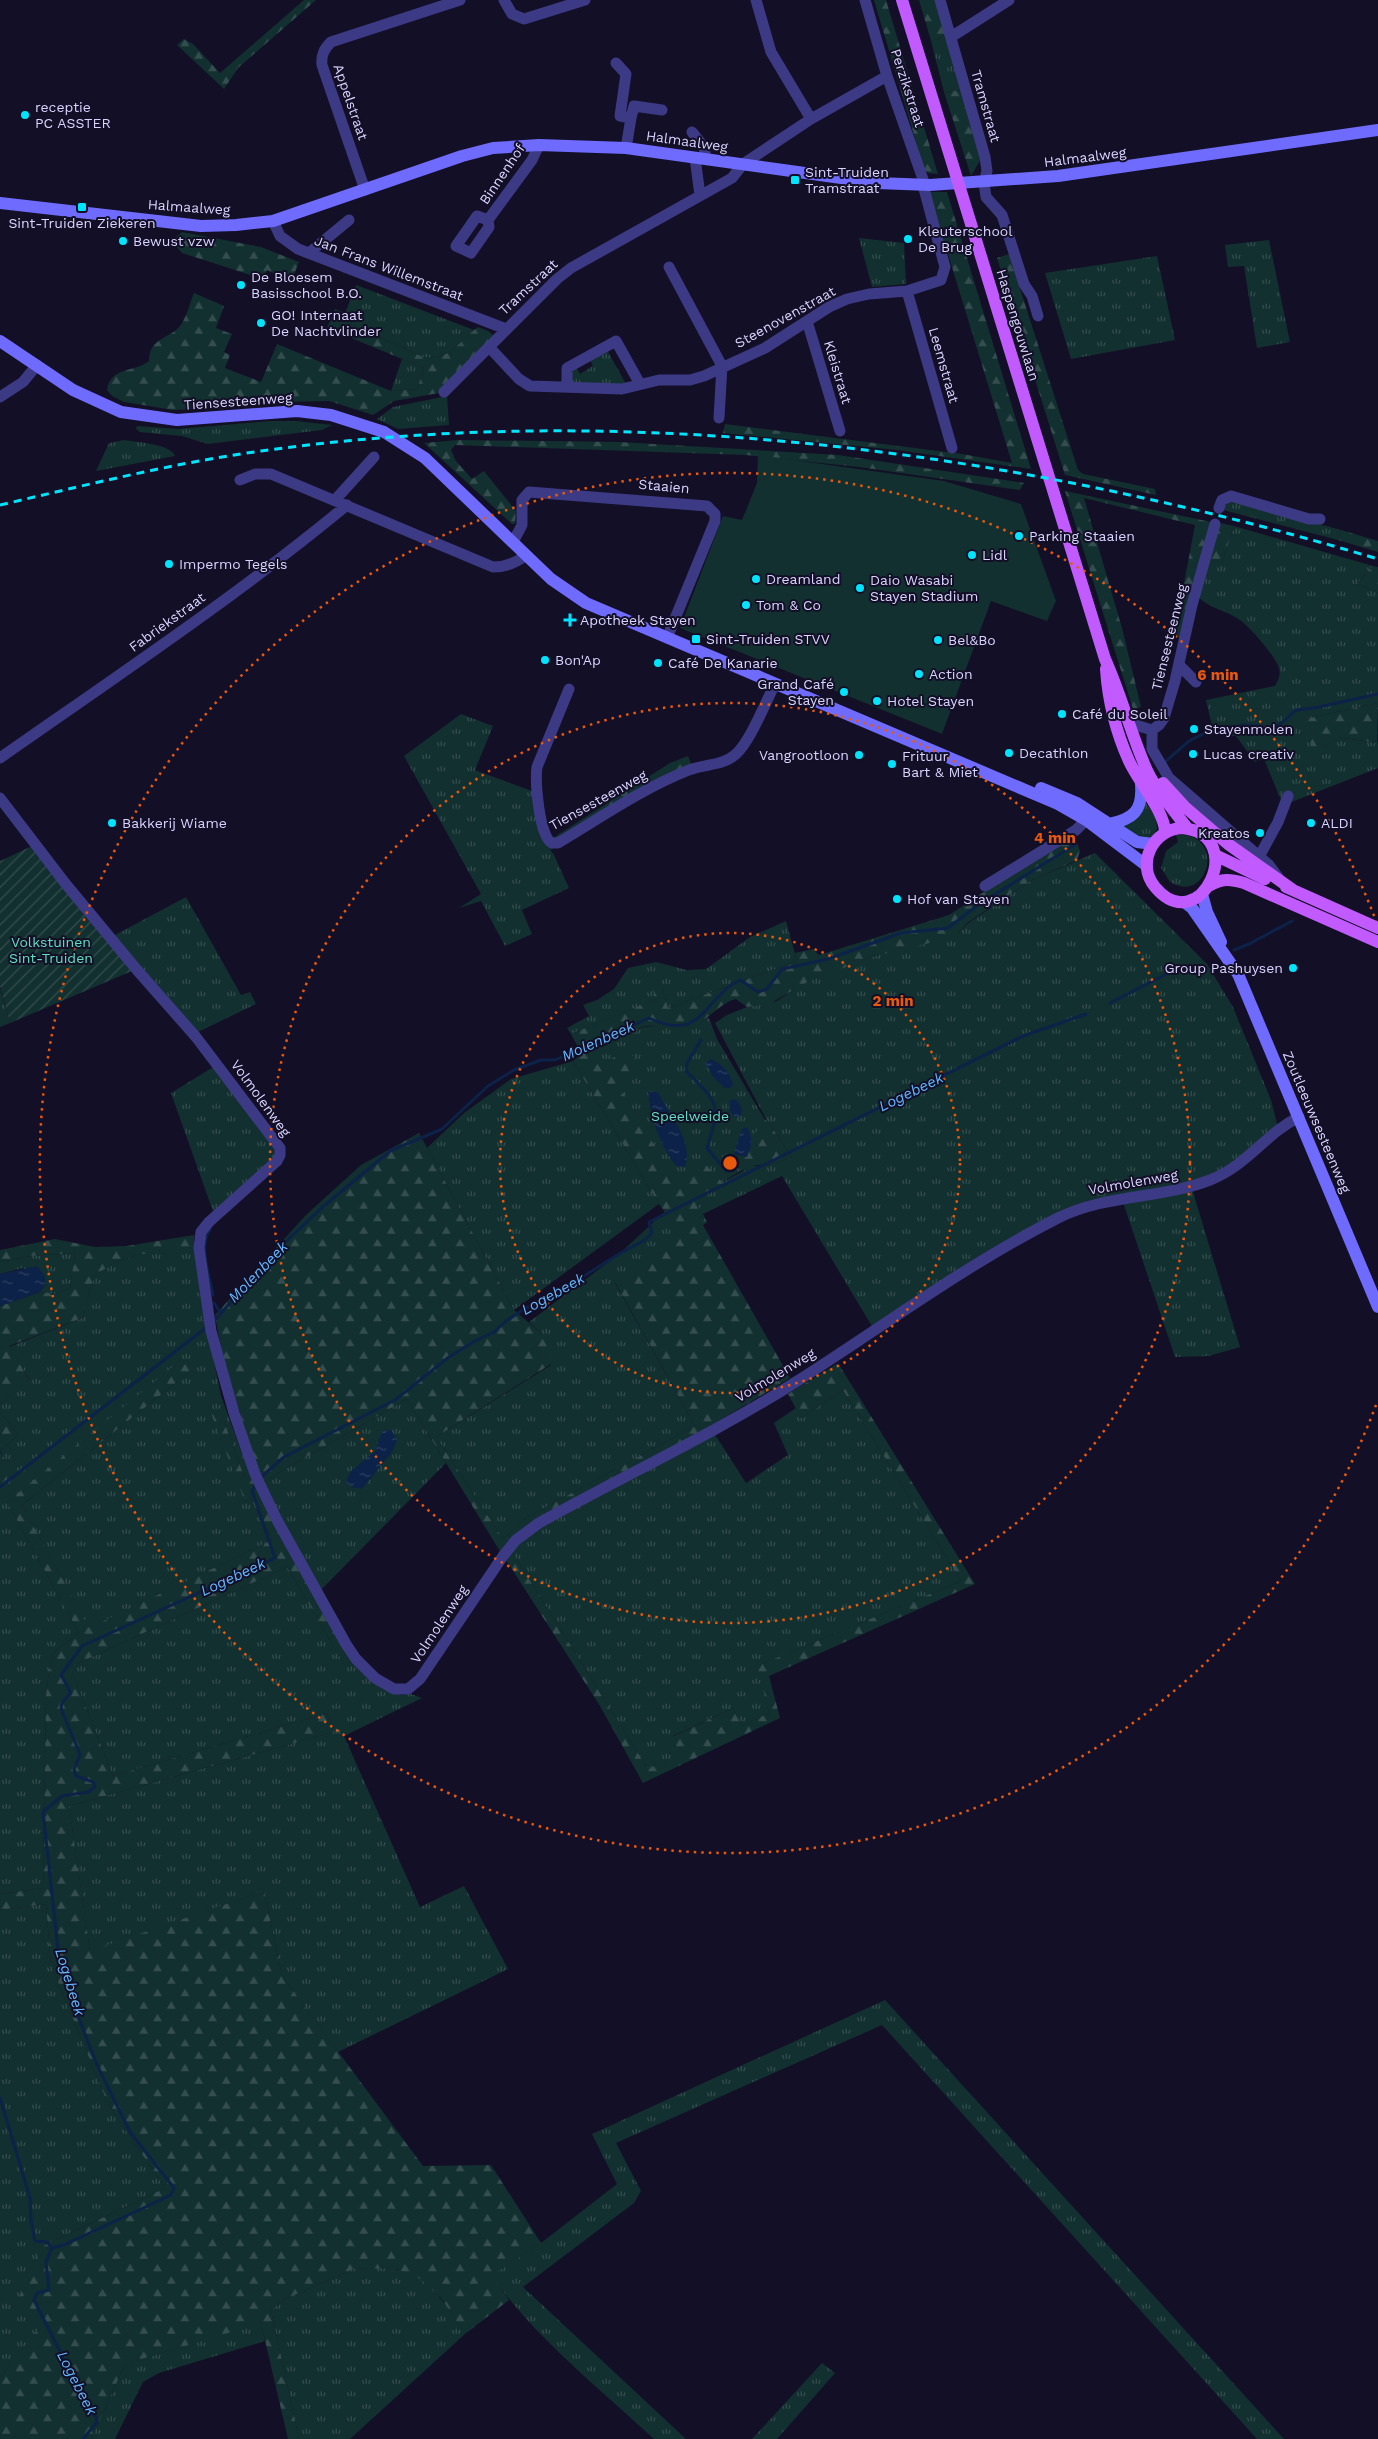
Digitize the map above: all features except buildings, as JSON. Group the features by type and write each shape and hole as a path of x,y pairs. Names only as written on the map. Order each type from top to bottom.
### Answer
{"main road":[{"name":"Haspengouwlaan","path":"902,0 1105,659 1118,687 1143,762 1171,807 1188,829"},
{"name":"Haspengouwlaan","path":"1105,659 1108,693 1116,726 1141,784 1162,817 1165,832"},
{"path":"1137,743 1162,781 1185,807 1253,864 1293,890"},
{"path":"1205,890 1214,868 1215,855 1210,844 1203,835 1188,829 1173,829 1165,832 1153,844 1147,866 1153,885 1161,893 1184,902 1205,890 1217,881 1228,879 1244,883 1378,942"},
{"path":"1215,855 1378,928"}],"street":[{"name":"Appelstraat","path":"365,190 322,65 321,56 331,42 460,0"},
{"path":"504,0 512,14 524,19 585,0"},
{"path":"756,0 771,52 811,119"},
{"name":"Perzikstraat","path":"865,0 887,76 926,185"},
{"name":"Tramstraat","path":"940,0 985,157 986,171 982,183"},
{"path":"951,37 1009,0"},
{"path":"616,64 626,74 620,116 631,118"},
{"name":"Tramstraat","path":"444,392 557,279 571,268 732,178 742,164 811,119 887,76"},
{"path":"626,148 634,106 662,110"},
{"name":"Halmaalweg","path":"0,203 201,226 236,225 273,221 485,150 539,145 626,148 877,183 926,185 982,183 1103,170 1378,130"},
{"path":"692,132 704,147 701,159 700,195"},
{"name":"Binnenhof","path":"488,220 532,160 539,145"},
{"path":"982,183 986,197 1002,215 1024,284 1032,296 1038,316"},
{"name":"Steenovenstraat","path":"490,348 519,379 530,386 622,389 659,380 690,380 704,376 722,366 765,348 829,307 847,299 869,294 907,291 941,280 945,274 945,267 926,185"},
{"path":"309,253 349,220"},
{"name":"Jan Frans Willemstraat","path":"273,221 285,240 309,253 506,329"},
{"path":"669,267 722,366 719,418"},
{"name":"Leemstraat","path":"907,291 952,448"},
{"name":"Kleistraat","path":"807,321 840,431"},
{"name":"Tiensesteenweg","path":"0,341 73,390 99,404 132,414 178,420 297,411 349,420 384,432 416,451 432,464 551,579 586,603 933,750 962,756 1062,796 1089,816 1147,866"},
{"path":"567,387 567,368 616,341 640,384"},
{"path":"0,397 23,382 37,365"},
{"path":"336,500 374,457"},
{"path":"240,480 255,474 271,474 493,567 519,561 526,555"},
{"name":"Staaien","path":"512,542 522,526 522,500 530,492 707,506 715,514 715,521 667,638"},
{"path":"1220,504 1227,496 1234,496 1309,519 1320,519"},
{"name":"Fabriekstraat","path":"0,758 154,651 347,505"},
{"name":"Tiensesteenweg","path":"1152,730 1164,718 1179,665 1192,604 1215,524"},
{"path":"1179,665 1196,682"},
{"name":"Tiensesteenweg","path":"569,689 537,767 535,779 544,835 552,843 558,843 659,784 690,769 720,762 736,754 746,740 775,684"},
{"path":"1129,724 1152,730 1152,749 1169,778 1259,857 1277,874 1279,880"},
{"path":"1109,824 1125,820 1134,814 1142,798 1141,784"},
{"path":"1259,857 1278,822 1288,796"},
{"name":"Volmolenweg","path":"0,798 65,883 136,970 196,1036 280,1148 280,1155 276,1160 209,1222 201,1232 199,1248 211,1331 246,1451 277,1520 351,1651 365,1669 385,1686 402,1690 414,1685 420,1679 503,1556 516,1540 539,1523 698,1438 798,1381 942,1286 1058,1218 1086,1206 1171,1192 1213,1179 1244,1162 1281,1128 1299,1117"},
{"path":"985,886 1076,830 1089,816"},
{"name":"Tiensesteenweg","path":"1089,816 1109,824 1137,842 1153,844"},
{"name":"Zoutleeuwsesteenweg","path":"1205,890 1207,912 1218,934 1224,952"},
{"name":"Zoutleeuwsesteenweg","path":"1184,902 1192,908 1238,974 1378,1307"}],"green space":[{"path":"304,0 316,0 238,68 224,89 177,45 184,39 193,44 220,73"},
{"path":"874,0 886,0 938,174 928,173 924,169"},
{"path":"919,0 935,0 947,36 931,41"},
{"path":"947,36 962,90 944,92 931,41"},
{"path":"962,90 981,159 971,176 944,92"},
{"path":"929,192 947,192 1031,469 897,450 723,433 725,424 962,454 1012,463"},
{"path":"182,232 261,247 299,262 291,282 267,270 263,279 182,253 176,246 175,238"},
{"path":"859,238 904,243 906,284 872,287"},
{"path":"1269,240 1290,342 1257,348 1244,266 1228,267 1225,245"},
{"path":"1009,254 1078,470 1083,474 1155,489 1156,495 1065,475 997,258"},
{"path":"1157,256 1175,340 1071,359 1045,273"},
{"path":"356,285 364,288 351,324 423,357 440,356 447,353 478,327 494,336 439,393 394,401 373,415 329,401 276,402 230,408 173,410 124,402 112,396 107,390 109,382 118,373 143,365 149,361 150,353 157,342 173,332 182,323 194,293 224,306 216,328 232,334 224,352 230,355 225,368 261,382 277,344 391,391 417,389 424,368 327,328 335,309 345,313"},
{"path":"364,288 474,330 451,351 438,357 423,357 351,324"},
{"path":"607,350 626,384 576,385 570,380 570,371 576,367 580,374 593,366 590,360"},
{"path":"402,359 424,368 417,389 391,391"},
{"path":"447,396 449,425 398,429 377,419 393,407"},
{"path":"271,421 296,421 332,425 322,430 208,444 182,436 140,432 136,429 137,426 178,429"},
{"path":"124,440 160,446 172,452 175,456 96,471 109,443"},
{"path":"458,440 620,442 838,455 1024,483 1020,490 859,467 746,455 455,445 451,450 456,461 472,479 484,471 516,511 515,524 512,524 424,443"},
{"name":"Daio Wasabi Stayen Stadium","path":"758,455 944,481 1021,504 1056,601 1047,621 991,601 942,734 680,628 723,516 742,520 757,483"},
{"path":"1065,491 1211,522 1181,638 1174,636 1195,525 1084,498 1122,628 1141,707 1133,709"},
{"path":"1231,500 1341,530 1338,540 1223,510 1225,504"},
{"path":"1220,523 1234,526 1222,563 1210,560"},
{"path":"1234,526 1373,566 1357,584 1378,593 1378,703 1305,719 1326,746 1337,737 1377,743 1378,741 1378,768 1289,803 1281,800 1264,759 1255,762 1236,736 1214,735 1206,700 1275,686 1280,671 1277,663 1262,642 1244,624 1235,617 1207,604 1197,596 1210,560 1222,563"},
{"path":"1341,530 1378,541 1378,552 1338,540"},
{"path":"1373,566 1378,567 1378,593 1357,584"},
{"path":"1378,703 1377,743 1338,737 1326,746 1312,750 1305,719"},
{"path":"461,714 493,726 475,770 532,791 540,836 554,855 569,888 522,910 532,934 505,946 481,901 459,908 481,894 404,756"},
{"path":"688,756 691,764 660,780 550,850 545,843 670,763"},
{"path":"1146,803 1156,818 1157,829 1152,837 1141,839 1121,825"},
{"path":"1176,835 1192,837 1202,844 1207,854 1207,866 1202,877 1195,884 1184,887 1170,882 1161,868 1166,851 1178,842"},
{"path":"1071,837 1075,837 1080,851 1077,860 1032,880 967,923 958,933 950,938 875,956 809,981 769,1004 747,1007 736,999 730,1001 701,1022 687,1027 639,1027 613,1034 579,1049 571,1034 656,999 653,991 657,988 663,990 668,1008 797,961 795,953 813,949 819,955 949,915"},
{"name":"Volkstuinen Sint-Truiden","path":"32,846 132,971 10,1023 0,986 0,861"},
{"name":"Speelweide","path":"1095,853 1207,964 1233,1007 1271,1100 1278,1127 1237,1162 1200,1181 1121,1197 1088,1201 1065,1211 873,1328 782,1176 703,1214 707,1222 615,1283 695,1426 526,1518 503,1539 436,1437 551,1365 542,1334 529,1322 619,1254 671,1206 579,1049 627,1029 663,1025 688,1027 709,1018 717,1039 781,1147 705,1192 752,1166 768,1166 792,1157 766,1119 715,1023 727,1015 747,1007 777,1001 802,984 827,973 875,956 958,933 967,924 1032,880"},
{"path":"186,897 241,995 250,992 256,1004 196,1033 113,936"},
{"path":"786,921 797,961 668,1008 663,990 657,999 571,1034 567,1028 589,1016 583,1005 597,1000 614,989 628,968 656,962 687,970 706,969 750,937"},
{"path":"0,988 10,1023 0,1027"},
{"path":"590,1048 604,1063 626,1050 646,1067 619,1086 669,1170 681,1177 703,1162 723,1183 694,1198 707,1222 703,1225 790,1378 699,1433 542,1515 501,1553 407,1399 261,1483 222,1354 215,1315 306,1215 361,1165 419,1133 514,1310 542,1334 550,1350 551,1364 436,1437 503,1539 526,1518 695,1426 615,1282 683,1237 659,1204 573,1061"},
{"path":"573,1061 659,1204 514,1310 427,1148 464,1113 511,1079"},
{"path":"215,1066 274,1149 275,1154 272,1160 214,1214 171,1093"},
{"path":"766,1119 792,1157 768,1166 756,1165 746,1170 732,1169 734,1154 741,1156 751,1147 753,1136"},
{"path":"1192,1189 1240,1347 1209,1356 1175,1357 1123,1202"},
{"path":"194,1235 194,1246 160,1254 140,1254 114,1263 94,1276 82,1318 9,1346 30,1381 0,1404 0,1306 40,1292 56,1294 70,1288 75,1253 31,1256 0,1262 0,1250 55,1239 95,1247 127,1246"},
{"path":"194,1246 204,1311 221,1396 251,1478 245,1479 220,1410 245,1502 251,1499 272,1540 89,1629 22,1505 192,1370 7,1502 79,1633 55,1651 50,1665 46,1695 43,1888 0,1894 0,1485 13,1472 0,1451 18,1435 0,1412 0,1404 30,1380 9,1347 82,1318 94,1276 114,1263 140,1254 160,1254"},
{"path":"75,1253 70,1288 56,1294 40,1292 46,1283 23,1268 0,1274 0,1262 31,1256"},
{"path":"181,1360 192,1370 22,1505 89,1628 272,1540 251,1499 245,1502 211,1413 220,1410 245,1479 251,1478 352,1661 345,1666 287,1567 70,1667 113,1776 327,1713 334,1732 69,1806 90,1951 264,1891 282,1976 423,2166 491,2165 541,2243 492,2275 509,2300 465,2334 441,2298 420,2279 397,2269 356,2268 283,2300 271,2310 299,2439 288,2439 261,2323 135,2361 123,2369 91,2439 0,2439 0,2378 43,2322 19,2297 41,2247 165,2188 108,2104 51,1965 46,1904 0,1910 0,1894 43,1888 46,1695 50,1665 55,1651 79,1633 7,1502"},
{"path":"838,1363 975,1584 769,1676 780,1718 643,1783 600,1706 506,1560 512,1552 648,1769 680,1754 672,1737 733,1708 742,1726 769,1713 757,1666 961,1581 843,1390 801,1418 788,1394"},
{"path":"843,1390 961,1581 758,1666 769,1713 742,1726 733,1708 673,1736 681,1754 648,1769 512,1552 527,1534 714,1433 746,1483 788,1455 774,1423 796,1408 801,1418"},
{"path":"407,1399 446,1463 321,1590 261,1483"},
{"path":"0,1412 18,1435 0,1451"},
{"path":"0,1452 14,1472 0,1485"},
{"path":"287,1567 345,1666 352,1661 401,1695 411,1694 422,1698 344,1736 420,1907 464,1886 508,1969 338,2052 282,1976 264,1891 90,1952 69,1806 334,1732 327,1713 113,1776 70,1667"},
{"path":"46,1904 51,1965 108,2104 165,2188 41,2247 44,2322 0,2378 0,1910"},
{"path":"885,2000 1284,2439 1257,2439 882,2025 616,2143 641,2191 634,2203 523,2287 686,2439 654,2439 547,2341 508,2298 491,2275 541,2243 617,2184 592,2134"},
{"path":"356,2268 395,2269 418,2277 445,2304 465,2334 350,2439 299,2439 271,2310 283,2300"},
{"path":"261,2322 265,2341 159,2373 143,2382 115,2439 91,2439 123,2369 135,2361"},
{"path":"822,2363 835,2373 777,2439 752,2439"}],"water":[{"path":"711,1059 722,1066 728,1073 733,1085 730,1088 725,1088 714,1078 705,1063"},
{"path":"648,1092 658,1092 679,1128 686,1147 685,1167 676,1166 660,1140 651,1112"},
{"path":"736,1099 741,1108 740,1117 734,1117 729,1109 730,1100"},
{"path":"747,1127 751,1142 747,1157 734,1154 742,1129"},
{"path":"37,1266 44,1275 46,1283 40,1292 0,1306 0,1274"},
{"path":"391,1430 397,1440 392,1452 362,1489 351,1487 346,1482 350,1472 375,1451 382,1431"}],"waterway":[{"name":"Molenbeek","path":"1165,762 1189,741 1211,730 1244,725 1270,727 1279,725 1296,710 1378,694"},
{"name":"Molenbeek","path":"214,1321 279,1248 325,1205 390,1151 442,1129 488,1086 514,1070 541,1060 555,1060 649,1018 667,1025 681,1025 692,1022 728,988 740,980 758,992 767,989 782,969 828,959 901,933 948,928 978,905 1076,844"},
{"name":"Logebeek","path":"1234,950 1292,921"},
{"name":"Logebeek","path":"1110,1003 1178,968 1190,966"},
{"name":"Logebeek","path":"261,1477 284,1457 395,1400 449,1357 494,1332 506,1321 526,1308 547,1299 645,1240 652,1233 649,1222 1023,1036 1086,1014"},
{"path":"701,1040 687,1063 686,1071 711,1098 714,1105 714,1122 707,1148 726,1171"},
{"path":"210,1230 205,1244 205,1252 213,1295"},
{"path":"214,1303 221,1313"},
{"name":"Molenbeek","path":"0,1487 207,1327"},
{"name":"Logebeek","path":"83,2439 97,2422 96,2417 90,2411 34,2300 37,2293 49,2290 46,2262 52,2248 64,2245 171,2195 174,2188 130,2132 97,2065 69,1993 59,1958 43,1812 62,1796 88,1792 95,1787 93,1782 76,1776 74,1769 80,1755 61,1706 71,1693 61,1675 82,1646 275,1558 252,1491 256,1485"},
{"name":"Logebeek","path":"0,2098 30,2198 31,2220 35,2241 47,2242 52,2248"}],"railway":[{"path":"0,505 130,475 228,456 401,436 543,431 684,434 825,445 966,464 1105,490 1243,522 1378,559"}],"place":[{"name":"receptie PC ASSTER","path":"25,115"},
{"name":"Sint-Truiden Tramstraat","path":"795,180"},
{"name":"Sint-Truiden Ziekeren","path":"82,207"},
{"name":"Kleuterschool De Brug","path":"908,239"},
{"name":"Bewust vzw","path":"123,241"},
{"name":"De Bloesem Basisschool B.O.","path":"241,285"},
{"name":"GO! Internaat De Nachtvlinder","path":"261,323"},
{"name":"Parking Staaien","path":"1019,536"},
{"name":"Lidl","path":"972,555"},
{"name":"Impermo Tegels","path":"169,564"},
{"name":"Dreamland","path":"756,579"},
{"name":"Daio Wasabi Stayen Stadium","path":"860,588"},
{"name":"Tom & Co","path":"746,605"},
{"name":"Apotheek Stayen","path":"570,620"},
{"name":"Sint-Truiden STVV","path":"696,639"},
{"name":"Bel&Bo","path":"938,640"},
{"name":"Bon'Ap","path":"545,660"},
{"name":"Café De Kanarie","path":"658,663"},
{"name":"Action","path":"919,674"},
{"name":"Grand Café Stayen","path":"844,692"},
{"name":"Hotel Stayen","path":"877,701"},
{"name":"Café du Soleil","path":"1062,714"},
{"name":"Stayenmolen","path":"1194,729"},
{"name":"Decathlon","path":"1009,753"},
{"name":"Lucas creativ","path":"1193,754"},
{"name":"Vangrootloon","path":"859,755"},
{"name":"Frituur Bart & Miet","path":"892,764"},
{"name":"Bakkerij Wiame","path":"112,823"},
{"name":"ALDI","path":"1311,823"},
{"name":"Kreatos","path":"1260,833"},
{"name":"Hof van Stayen","path":"897,899"},
{"name":"Group Pashuysen","path":"1293,968"}]}
